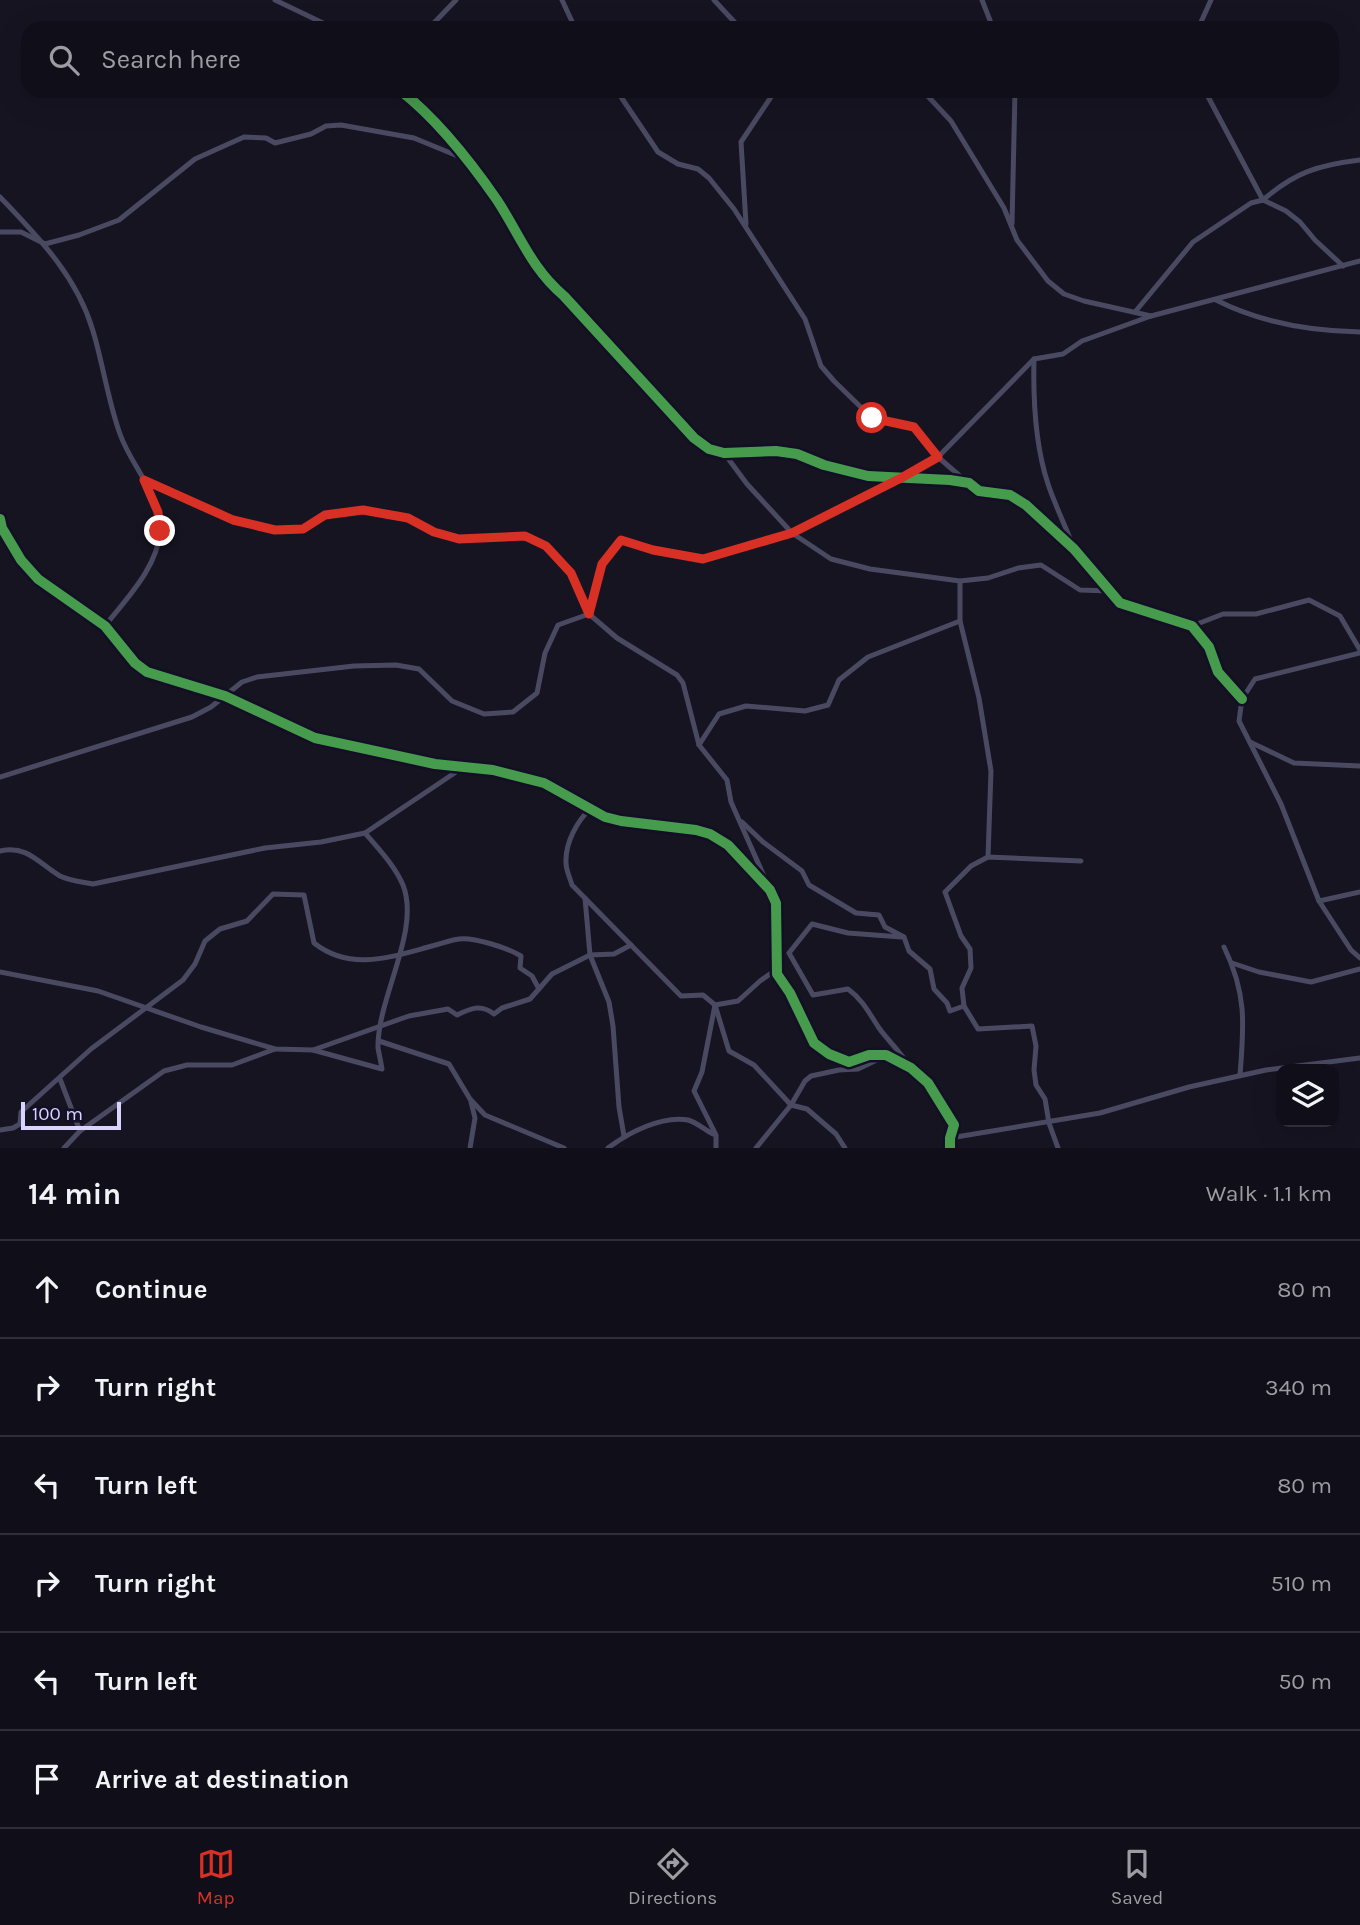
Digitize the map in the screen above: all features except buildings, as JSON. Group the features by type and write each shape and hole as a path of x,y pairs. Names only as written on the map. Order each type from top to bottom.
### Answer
{"street":[{"path":"275,0 319,21"},
{"path":"436,21 456,0"},
{"path":"562,0 572,21"},
{"path":"714,0 734,21"},
{"path":"982,0 990,21"},
{"path":"1201,21 1210,0"},
{"path":"408,98 450,138 497,200 546,281 565,296 694,438 709,449 724,453 776,451 797,454 824,465 868,475 969,483"},
{"path":"622,98 658,152 678,164 698,169 709,177 746,227 805,319 821,366 852,401 872,418 914,427 938,457 979,491 1010,495 1026,505 1074,549 1120,603 1192,626 1209,648 1219,672 1242,699"},
{"path":"746,227 741,142 770,98"},
{"path":"930,98 951,121 1004,208 1017,240 1048,281 1064,294 1084,301 1151,316"},
{"path":"1012,227 1015,98"},
{"path":"1209,98 1263,200 1286,211 1300,222 1343,266"},
{"path":"0,232 21,232 45,244 119,220 195,159 244,137 266,138 275,143 311,134 326,126 341,125 414,138 466,159"},
{"path":"1135,312 1194,242 1251,203 1263,200 1276,189 1312,168 1360,160"},
{"path":"0,197 45,244 70,277 92,328 120,435 158,512 160,531 157,547 145,573 105,626"},
{"path":"589,614 602,564 621,540 653,550 703,559 792,533 938,457 1034,359 1063,354 1082,341 1151,316 1360,261"},
{"path":"1216,300 1241,313 1290,326 1360,332"},
{"path":"1034,359 1033,384 1040,447 1048,483 1074,549"},
{"path":"724,453 747,484 792,533 831,559 870,569 960,581 988,578 1018,568 1041,565 1080,590 1111,591"},
{"path":"144,480 233,520 275,530 303,529 325,515 363,510 408,518 434,532 459,539 525,536 546,546 571,573 589,614 617,638 677,675 683,683 699,746 727,780 731,802 776,903 778,974 814,1043 829,1054 849,1062 869,1055 886,1055 911,1069 928,1083 954,1125 950,1148"},
{"path":"0,519 2,528 21,560 38,579 105,626 135,663 147,672 225,696 315,738 462,768 493,770 544,783 605,817 710,834 728,845 770,890"},
{"path":"960,581 960,621 979,698 991,771 988,857"},
{"path":"1192,626 1223,614 1256,614 1309,600 1340,616 1360,651 1255,679 1242,699 1239,721 1281,804 1319,901 1360,958"},
{"path":"0,777 192,717 211,707 242,682 257,677 354,666 396,665 419,668 452,701 484,713 513,712 537,693 545,653 558,625 589,614"},
{"path":"699,746 719,714 746,706 805,711 828,705 839,680 868,657 960,621"},
{"path":"1250,742 1294,763 1360,766"},
{"path":"0,851 23,851 61,876 93,884 265,848 321,842 365,833 462,768"},
{"path":"591,808 569,841 565,863 572,885 681,996 702,995 715,1005 729,1051 754,1065 791,1105 807,1109 836,1134 845,1148"},
{"path":"740,819 763,842 802,871 809,885 856,913 879,915 885,927 904,937 909,951 930,969 934,989 947,1003 950,1011 964,1006"},
{"path":"0,972 98,991 201,1027 275,1049 313,1050 382,1069 379,1041 381,1024 408,924 408,903 402,883 365,833"},
{"path":"1058,1148 1049,1123 1045,1098 1036,1085 1036,1046 1032,1026 978,1029 964,1006 962,988 971,968 970,949 961,936 945,892 971,866 988,857 1081,861"},
{"path":"1319,901 1360,892"},
{"path":"0,1130 20,1124 21,1112 91,1049 183,980 195,964 205,941 220,929 247,921 273,894 304,895 314,943 328,955 375,960 459,939 477,940 521,956 520,968 532,975 539,989"},
{"path":"585,898 590,955 609,1002 624,1136"},
{"path":"904,937 848,933 812,924 789,953 813,995 848,989 856,995 911,1069"},
{"path":"313,1050 409,1016 448,1009 457,1015 474,1007 487,1009 494,1014 502,1008 530,999 552,974 590,955 614,954 631,946"},
{"path":"1224,947 1232,963 1244,1009 1240,1075"},
{"path":"1232,963 1259,972 1311,982 1360,969"},
{"path":"715,1005 738,1002 777,969"},
{"path":"715,1005 702,1072 694,1091 716,1135 716,1148"},
{"path":"379,1041 449,1064 470,1098 485,1115 564,1148"},
{"path":"64,1148 80,1131 164,1072 187,1065 232,1065 275,1049"},
{"path":"756,1148 811,1076 858,1069 886,1055"},
{"path":"950,1138 1107,1111 1240,1075 1360,1058"},
{"path":"60,1079 80,1131"},
{"path":"470,1098 475,1118 470,1148"},
{"path":"608,1148 624,1136 671,1119 690,1121 716,1135"}],"cycle path":[{"path":"410,98 441,128 476,171 543,274 694,438 709,449 724,453 776,451 797,454 824,465 868,476 950,480 969,483 979,491 1010,495 1026,505 1074,549 1120,603 1192,626 1209,647 1218,672 1242,699"},
{"path":"0,519 2,528 21,560 38,579 105,626 135,663 147,672 225,696 315,738 435,764 493,770 544,783 605,817 696,830 710,834 728,845 770,890 776,903 777,974 790,993 814,1043 829,1054 849,1062 869,1055 886,1055 911,1068 928,1083 954,1125 950,1148"}],"route":[{"path":"160,531 158,512 144,480 233,520 275,530 303,529 325,515 363,510 408,518 434,532 459,539 525,536 546,546 571,573 589,614 602,564 621,540 653,550 703,559 792,533 938,457 914,427 872,418"}]}
